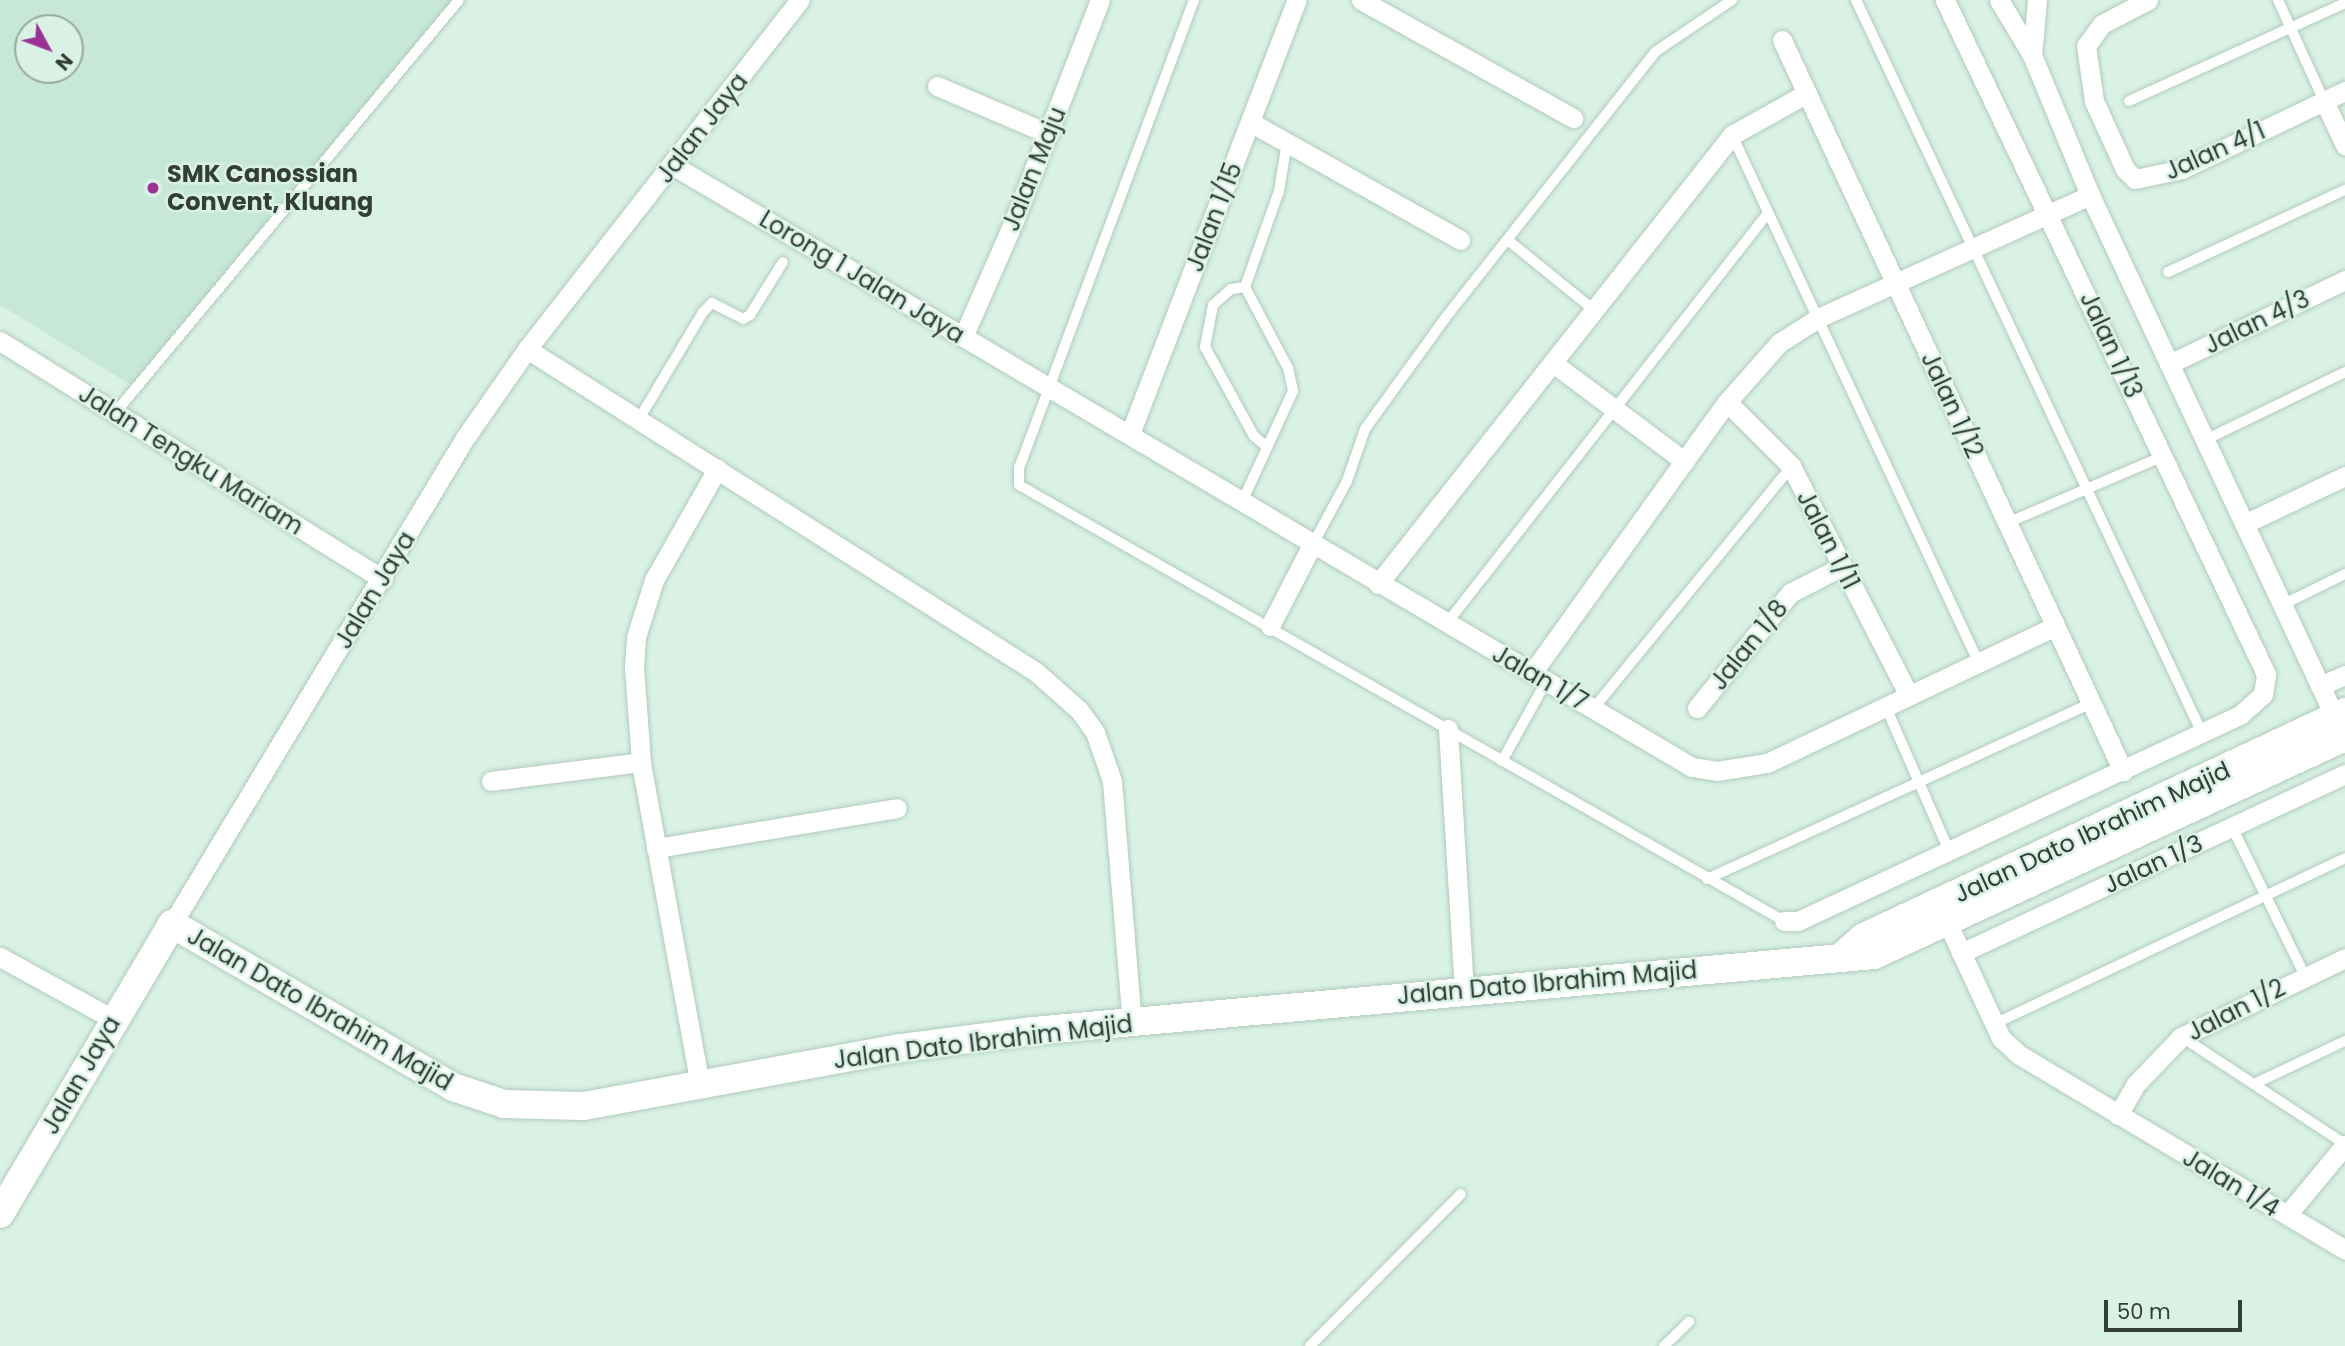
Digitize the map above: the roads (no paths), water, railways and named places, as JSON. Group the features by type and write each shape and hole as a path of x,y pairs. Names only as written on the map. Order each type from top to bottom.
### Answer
{"street":[{"name":"Jalan Jaya","path":"0,1214 113,1019 383,579 465,438 527,349 674,166 800,0"},
{"name":"Jalan Maju","path":"963,337 1049,134 1100,0"},
{"name":"Jalan 1/15","path":"1130,434 1297,0"},
{"path":"1361,0 1573,118"},
{"name":"Jalan 1/13","path":"1944,0 2049,214 2266,674 2263,694 2240,715 2202,733"},
{"path":"1999,0 2032,55 2090,195 2320,686 2342,726"},
{"path":"2032,55 2037,0"},
{"name":"Jalan 4/1","path":"2148,0 2102,24 2086,46 2094,101 2125,169 2135,179 2182,169 2345,91"},
{"name":"Jalan 1/12","path":"1782,40 2123,771"},
{"path":"937,86 1049,134"},
{"path":"1378,584 1732,135 1807,93"},
{"path":"2324,101 2345,145"},
{"path":"1250,122 1460,240"},
{"name":"Lorong 1 Jalan Jaya","path":"674,166 1048,390"},
{"path":"1539,677 1684,461 1727,402 1779,343 1818,318 2090,195"},
{"name":"Jalan 4/3","path":"2169,364 2345,280"},
{"name":"Jalan Tengku Mariam","path":"0,341 383,579"},
{"path":"527,349 1036,672 1079,710 1096,732 1112,781 1132,1023"},
{"path":"1553,363 1615,406 1684,461"},
{"name":"Jalan 1/7","path":"1048,390 1130,434 1378,584 1692,766 1717,771 1767,762 2055,626"},
{"name":"Jalan 1/11","path":"1727,402 1791,467 1908,694"},
{"path":"700,1085 641,762 633,700 636,637 654,580 717,469"},
{"path":"2244,524 2345,476"},
{"path":"1270,626 1312,545"},
{"name":"Jalan 1/8","path":"1697,708 1790,593 1842,567"},
{"path":"2320,686 2345,675"},
{"name":"Jalan Dato Ibrahim Majid","path":"172,924 426,1074 477,1097 528,1108 584,1106 900,1048 1464,990 1842,956 1874,956 1948,924 2342,726"},
{"name":"Jalan Dato Ibrahim Majid","path":"1842,956 1864,937 2342,726"},
{"path":"1448,729 1464,990"},
{"path":"1784,921 1798,921 2202,733"},
{"path":"491,781 641,762"},
{"name":"Jalan 1/3","path":"1961,953 2345,774"},
{"path":"656,848 897,808"},
{"name":"Jalan 1/4","path":"1948,924 2001,1038 2018,1054 2345,1250"},
{"path":"0,957 113,1019"},
{"name":"Jalan 1/2","path":"2118,1115 2135,1084 2181,1037 2345,958"},
{"path":"2287,1215 2345,1144"}],"lane":[{"path":"115,413 459,0"},
{"path":"1194,0 1019,467 1019,485 1784,921"},
{"path":"1312,545 1347,481 1365,429 1655,52 1732,0"},
{"path":"1856,0 2202,733"},
{"path":"2278,0 2324,101"},
{"path":"2129,101 2345,3"},
{"path":"1732,135 1978,661"},
{"path":"1242,502 1293,391 1292,379 1245,287 1279,191 1287,142"},
{"path":"2168,272 2345,190"},
{"path":"1447,623 1769,212"},
{"path":"1509,242 1594,310"},
{"path":"639,419 703,312 712,303 743,319 750,315 783,262"},
{"path":"1245,287 1231,289 1213,305 1205,347 1254,436 1267,447"},
{"path":"2205,440 2345,372"},
{"path":"2007,523 2163,456"},
{"path":"1593,709 1791,467"},
{"path":"2282,605 2345,574"},
{"path":"1502,761 1539,677"},
{"path":"1707,879 2091,703"},
{"path":"1885,704 1949,851"},
{"path":"2232,827 2305,976"},
{"path":"1994,1024 2345,858"},
{"path":"2181,1037 2345,1144"},
{"path":"2253,1084 2345,1041"},
{"path":"1310,1346 1461,1194"},
{"path":"1664,1346 1689,1322"}],"place":[{"name":"SMK Canossian Convent, Kluang","path":"153,188"}]}
